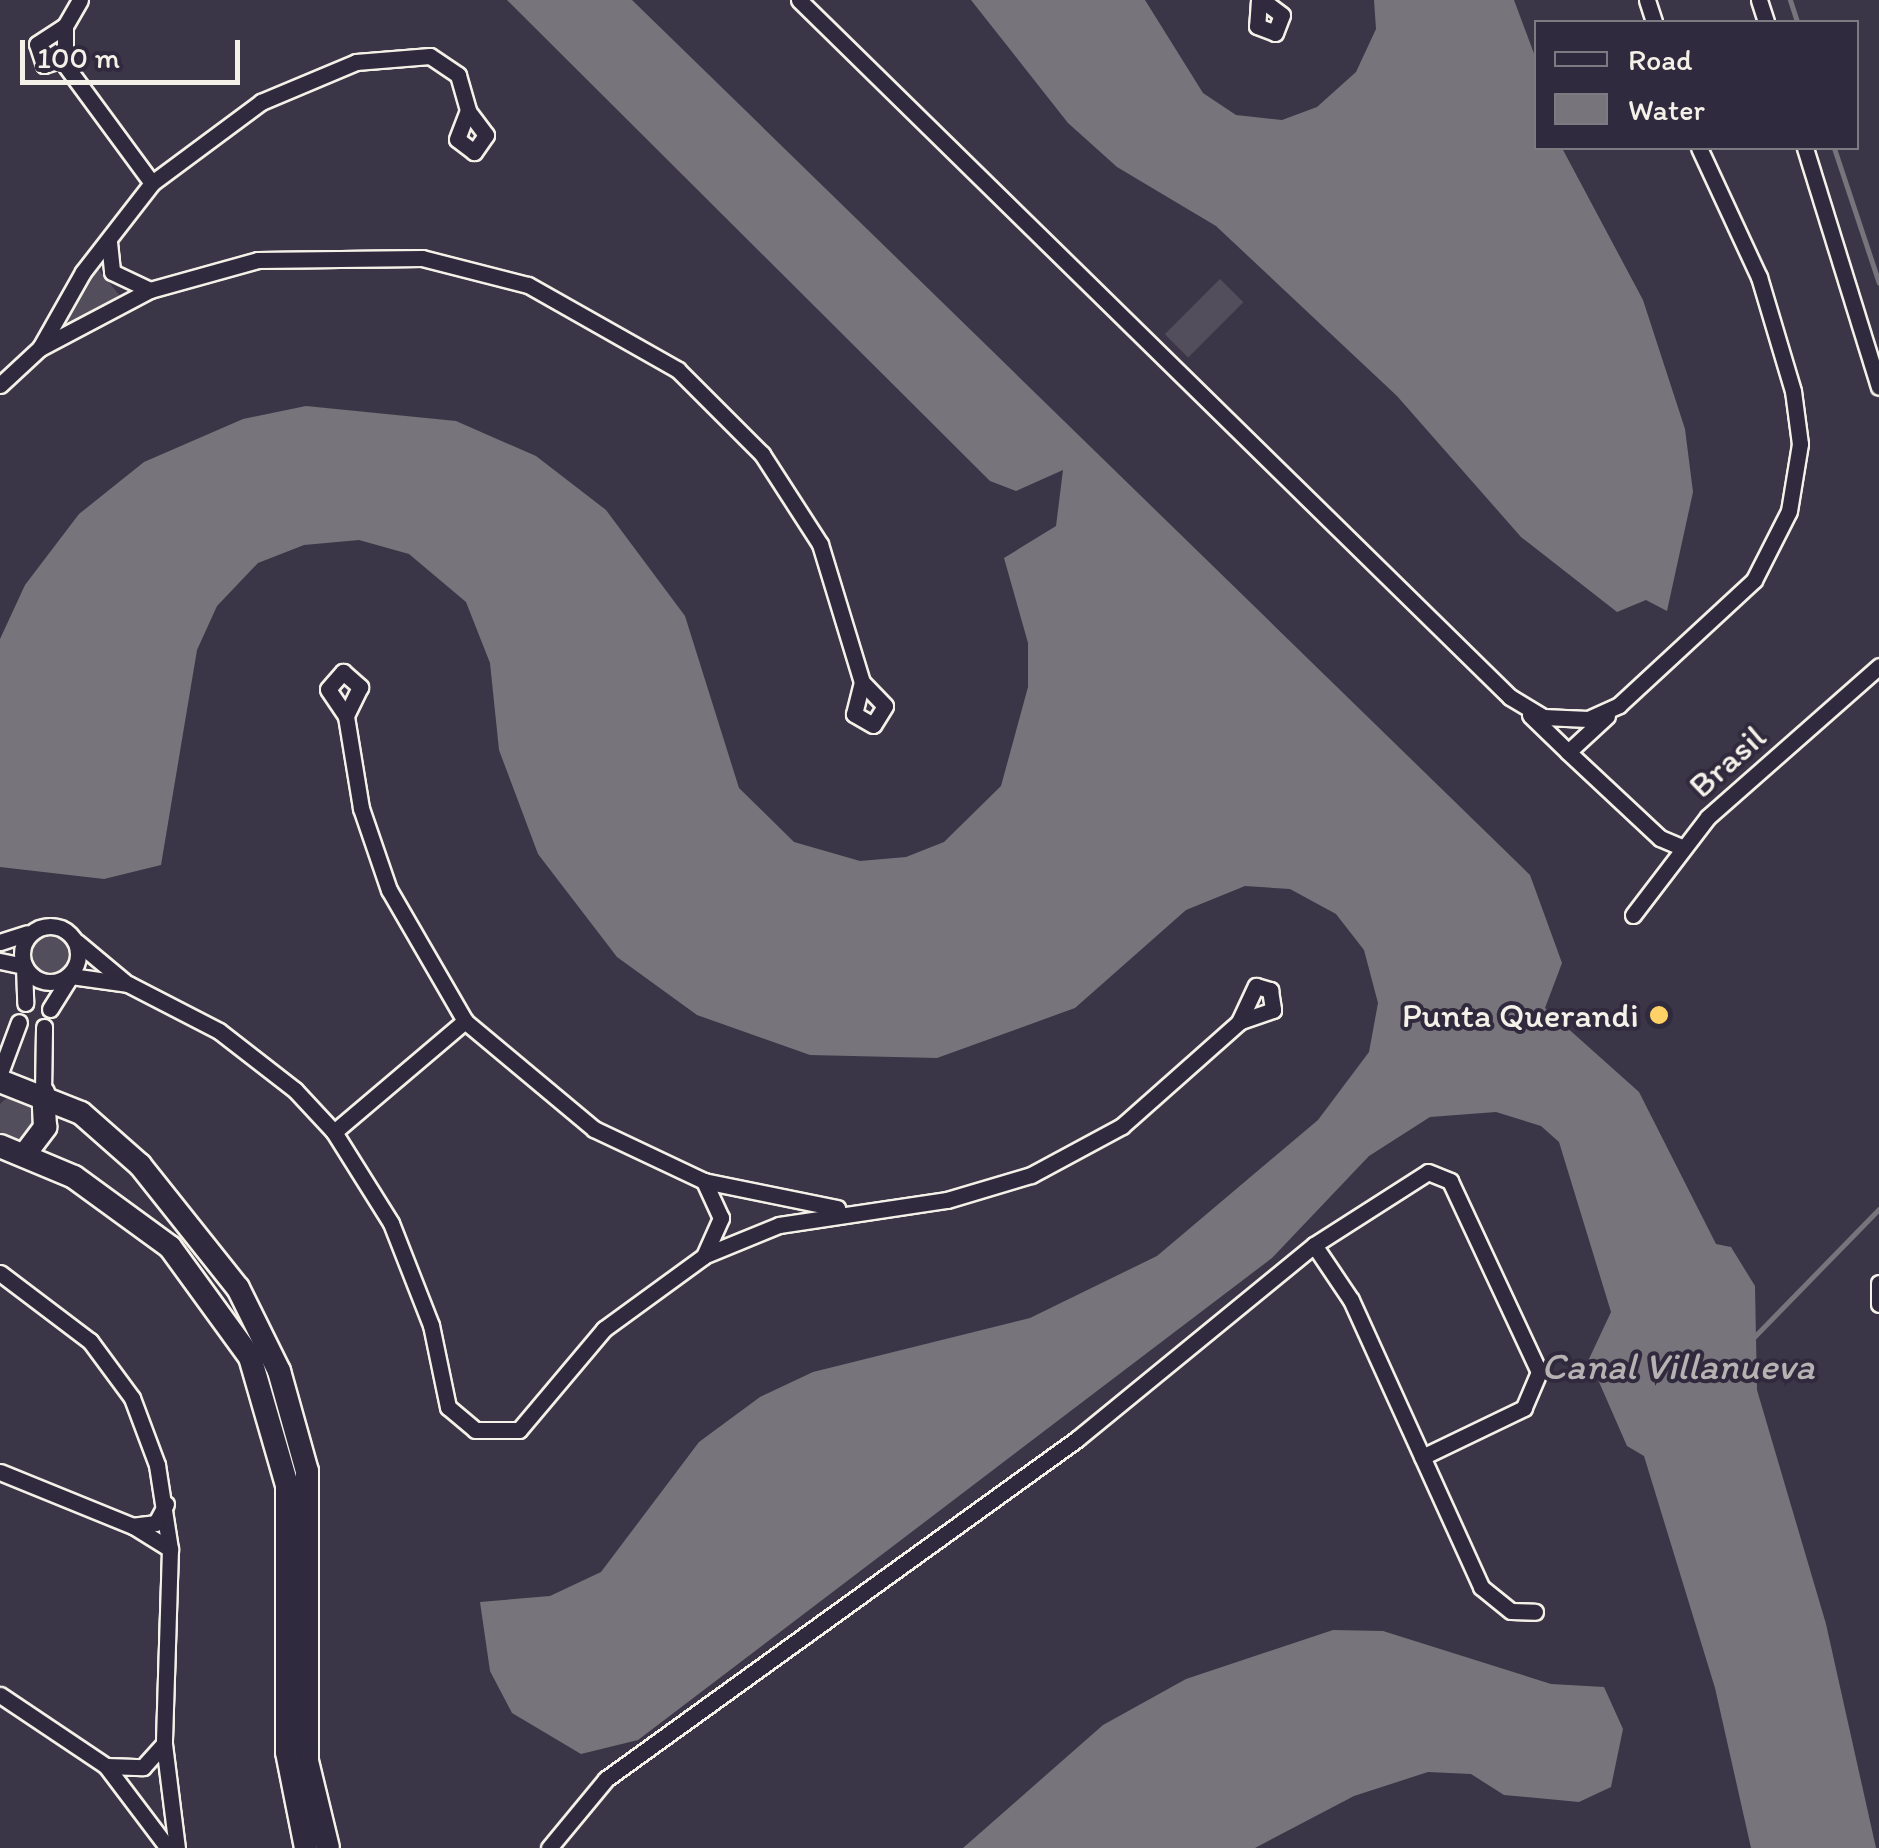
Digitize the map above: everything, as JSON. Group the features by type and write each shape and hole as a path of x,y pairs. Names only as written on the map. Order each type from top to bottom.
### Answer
{"street":[{"path":"63,62 44,65 36,47 64,26 80,0"},
{"path":"799,0 1568,752 1660,838 1683,848"},
{"path":"64,26 63,62 152,183"},
{"path":"40,348 110,235 152,183 261,102 356,62 443,60 458,74 468,110"},
{"path":"1568,752 1763,570 1798,469 1798,416 1767,301 1700,150"},
{"path":"1806,150 1879,387"},
{"path":"110,235 112,272 150,290"},
{"path":"0,385 40,348 150,290 258,260 367,253 478,270 592,314 678,370 772,469 840,592 862,682"},
{"name":"Brasil","path":"1633,916 1683,848 1879,666"},
{"path":"1527,712 1588,719 1618,705"},
{"path":"346,716 360,808 390,890 465,1021 594,1129 704,1181 858,1210"},
{"path":"25,1003 26,934"},
{"path":"0,942 26,934 76,941 128,984 258,1059 334,1132 412,1267 448,1406 475,1430 519,1430 604,1328 704,1256 779,1225 858,1210 947,1200 1059,1162 1152,1104 1239,1022"},
{"path":"50,1009 82,961 76,941"},
{"path":"0,961 128,984"},
{"path":"334,1132 465,1021"},
{"path":"0,1073 20,1022"},
{"path":"25,1154 45,1127 38,1048 44,1027"},
{"path":"13,1042 38,1048"},
{"path":"0,1081 43,1094 95,1123 176,1205 238,1288 279,1371 307,1471 307,1761 328,1848"},
{"path":"0,1146 25,1154 110,1198 170,1246 250,1357 287,1485 286,1752 306,1848"},
{"path":"548,1848 606,1780 1077,1439 1314,1245 1428,1172 1450,1180 1539,1372 1524,1408 1422,1457"},
{"path":"704,1181 721,1218 704,1256"},
{"path":"1314,1245 1351,1300 1488,1598 1535,1612"},
{"path":"0,1273 66,1318 112,1369 146,1428 166,1504 170,1549 164,1744 177,1848"},
{"path":"1879,1282 1879,1304"},
{"path":"0,1472 134,1526 170,1549"},
{"path":"134,1526 156,1523 166,1504"},
{"path":"0,1696 106,1766 133,1796 168,1848"},
{"path":"106,1766 143,1767 164,1744"},
{"path":"133,1796 152,1798 167,1784"}],"shaded area":[{"path":"94,264 120,296 66,325 61,321"},
{"path":"1220,279 1243,302 1188,357 1165,334"},
{"path":"48,932 63,938 69,953 63,968 48,974 33,968 27,953 33,938"},
{"path":"9,1098 25,1098 37,1110 37,1126 25,1138 9,1138 -1,1129 -1,1107"}],"water":[{"name":"Canal Villanueva","path":"507,0 632,0 1530,875 1562,963 1545,1008 1639,1092 1716,1244 1731,1247 1755,1286 1757,1390 1826,1624 1876,1848 1751,1848 1715,1688 1644,1456 1627,1446 1589,1359 1611,1312 1559,1142 1541,1126 1496,1112 1430,1117 1369,1156 1272,1258 638,1740 581,1754 512,1713 490,1671 480,1602 550,1596 601,1572 699,1442 760,1397 813,1372 1030,1318 1157,1256 1318,1120 1369,1052 1378,1003 1364,950 1336,914 1290,889 1245,886 1186,910 1075,1008 937,1058 810,1055 697,1015 617,957 538,854 499,750 490,663 466,602 409,554 359,540 304,545 258,563 217,606 197,650 161,865 104,879 0,867 0,639 25,585 79,514 144,462 243,419 306,406 456,421 536,456 606,510 685,616 739,788 794,842 860,861 906,857 944,842 1001,786 1028,687 1028,643 1004,558 1056,526 1063,470 1016,491 990,481"},
{"path":"971,0 1145,0 1203,93 1236,115 1282,120 1317,107 1356,72 1376,29 1374,0 1514,0 1534,54 1534,150 1563,150 1643,300 1685,429 1693,492 1667,611 1646,600 1617,612 1521,537 1397,396 1216,226 1117,167 1068,123"},
{"path":"1333,1630 1383,1631 1551,1684 1604,1687 1623,1729 1611,1787 1579,1802 1504,1795 1471,1774 1428,1772 1354,1796 1255,1848 963,1848 1103,1725 1186,1679"}],"waterway":[{"path":"1790,0 1796,20"},
{"path":"1835,150 1879,283"},
{"name":"Canal Villanueva","path":"1752,1339 1879,1209"}],"place":[{"name":"Punta Querandi","path":"1659,1015"}]}
